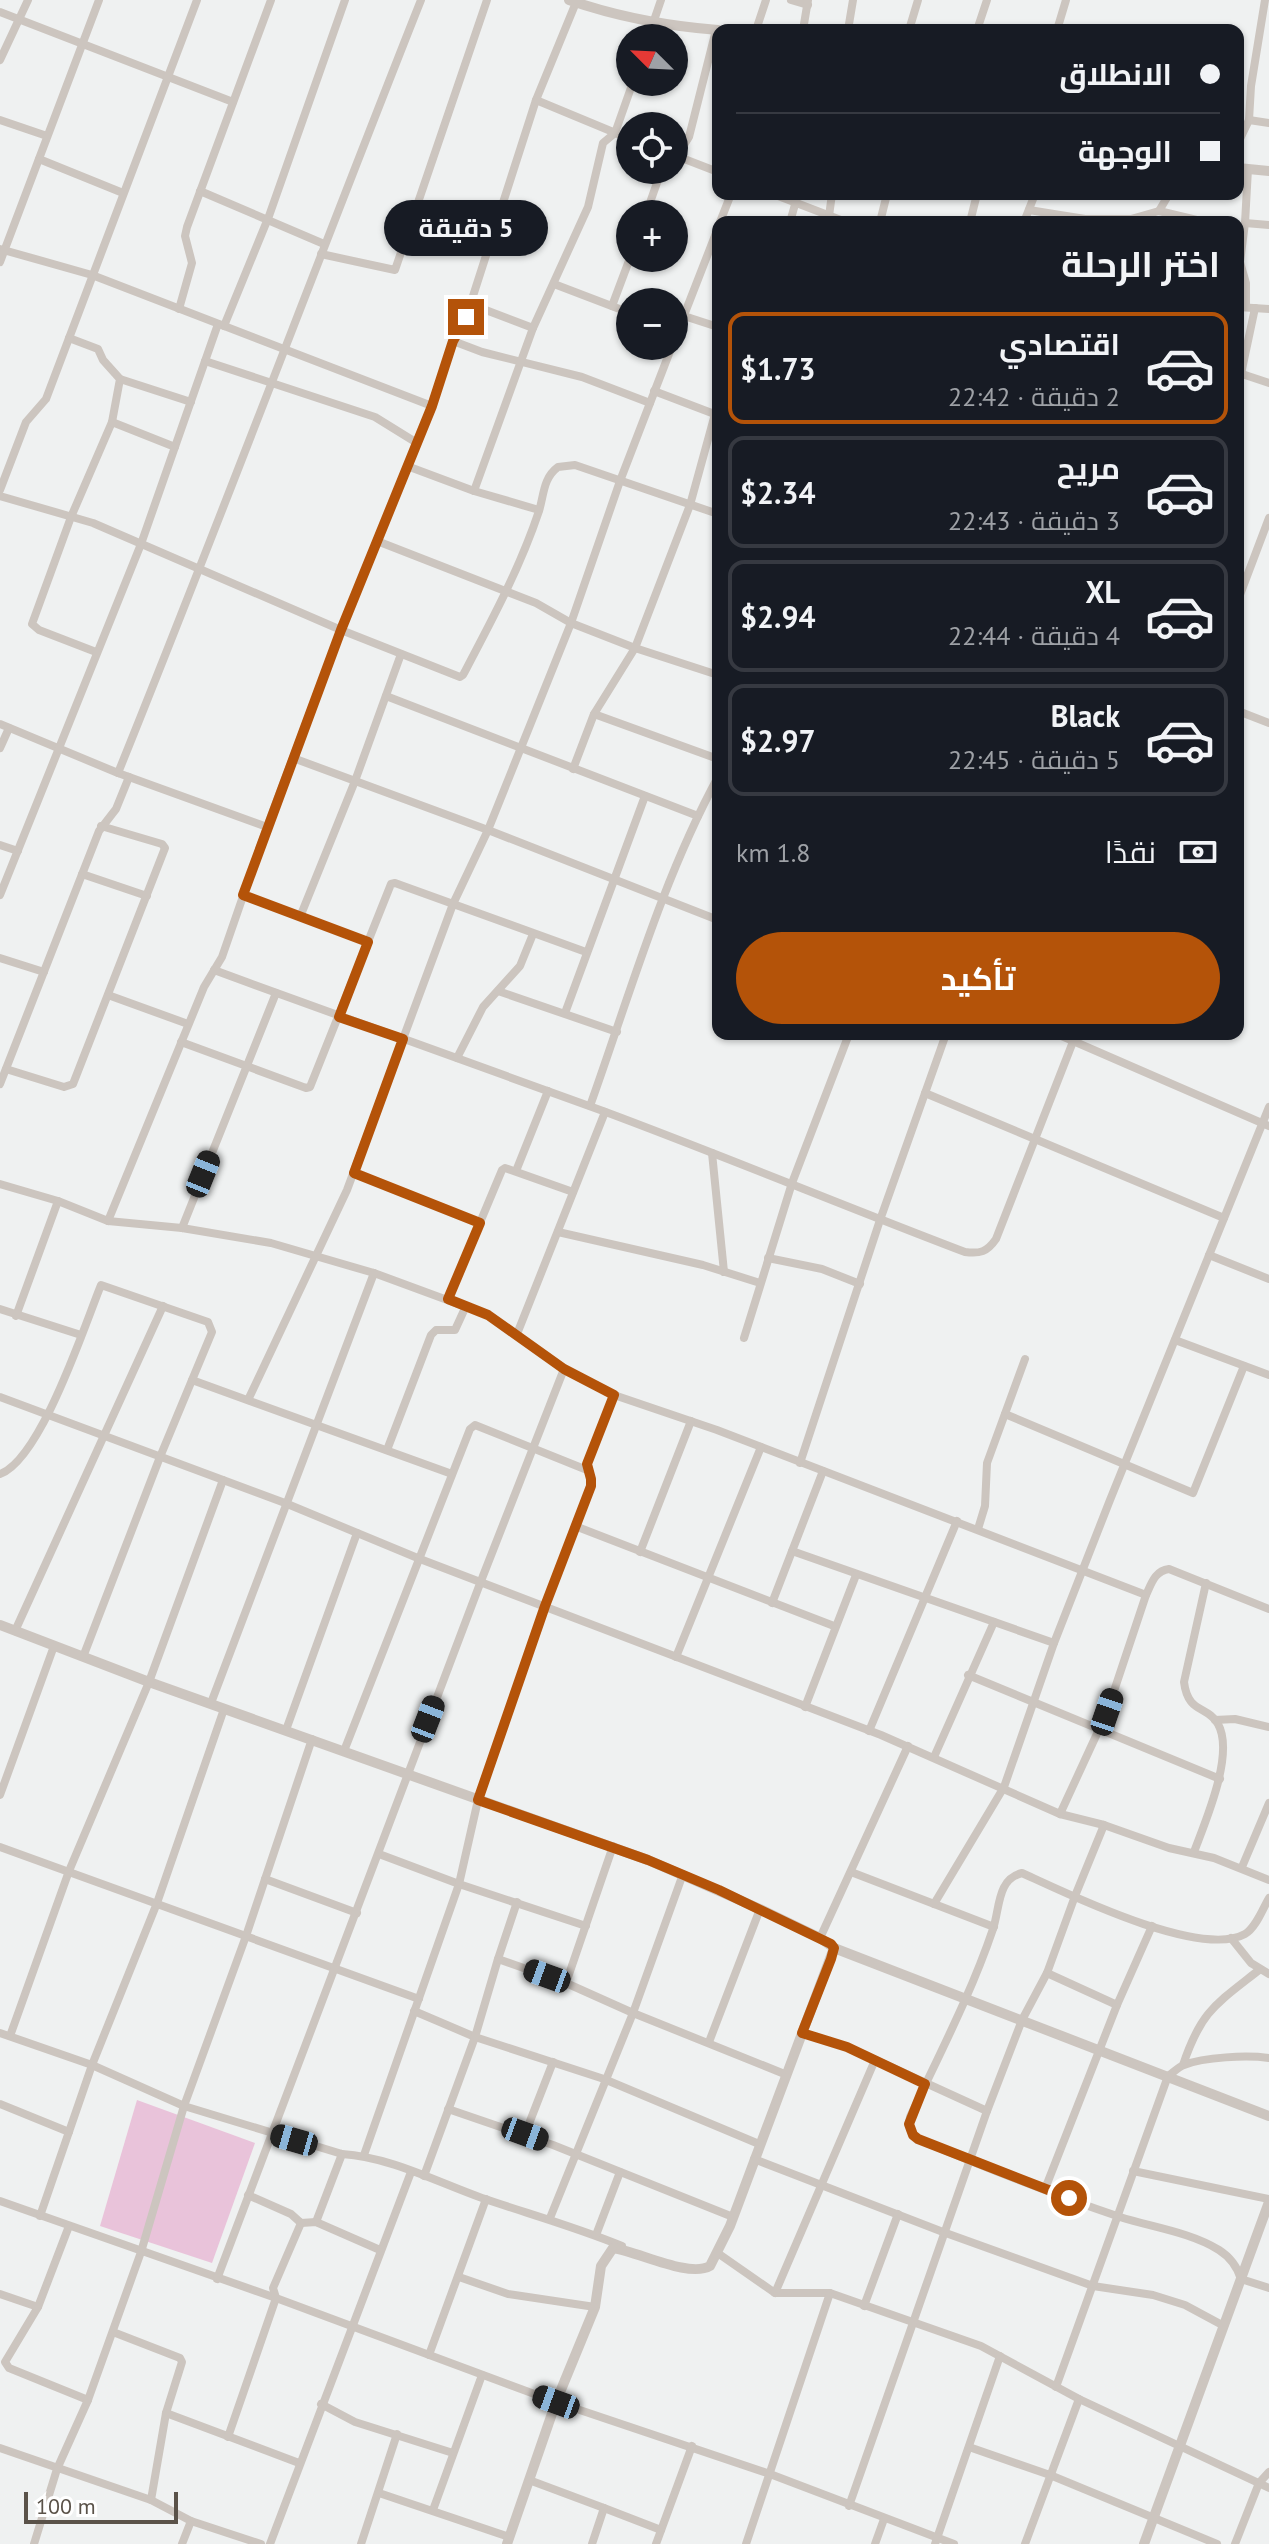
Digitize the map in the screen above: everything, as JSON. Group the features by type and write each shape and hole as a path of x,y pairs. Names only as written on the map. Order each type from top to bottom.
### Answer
{"street":[{"path":"0,60 28,0"},
{"path":"0,262 99,0"},
{"path":"197,0 46,399 26,422 0,493 93,523 200,571 461,677 507,591 539,510 549,475 563,465 575,465 712,512"},
{"path":"179,309 192,263 185,236 271,0"},
{"path":"0,895 141,544 205,361 266,222 345,0"},
{"path":"118,773 200,571 284,347 421,0"},
{"path":"200,191 322,249 395,270 487,0"},
{"path":"654,23 661,0"},
{"path":"758,24 766,0"},
{"path":"791,0 808,3 804,24"},
{"path":"849,24 853,0"},
{"path":"911,24 918,0"},
{"path":"979,24 987,0"},
{"path":"1059,24 1066,0"},
{"path":"1244,130 1249,120 1251,86 1265,0"},
{"path":"108,1221 188,1024 222,957 341,630 432,406 453,341 464,324 536,100 574,1 654,23 712,29"},
{"path":"0,12 233,102"},
{"path":"688,138 712,49"},
{"path":"474,491 533,328 588,207 603,143 615,133 628,96"},
{"path":"536,100 615,133"},
{"path":"0,120 47,136"},
{"path":"1249,120 1269,123"},
{"path":"39,159 123,193"},
{"path":"688,162 712,170"},
{"path":"1244,168 1269,171"},
{"path":"1244,196 1245,223 1269,225"},
{"path":"801,200 829,216 831,200"},
{"path":"1026,216 1033,200"},
{"path":"1159,211 1166,200"},
{"path":"1029,210 1066,216"},
{"path":"1142,216 1159,211 1180,216"},
{"path":"688,306 712,244"},
{"path":"2,250 92,275 432,406"},
{"path":"612,306 625,272"},
{"path":"1244,277 1246,307 1269,309"},
{"path":"554,284 616,308"},
{"path":"470,304 533,328"},
{"path":"688,317 712,325"},
{"path":"69,338 98,349 103,360 120,379 191,402"},
{"path":"453,341 522,363 582,377 650,403"},
{"path":"248,1400 354,1173 453,904 488,830 571,623 620,481 667,360"},
{"path":"205,361 380,419 417,443"},
{"path":"1244,375 1269,383"},
{"path":"96,652 39,630 32,624 71,517 112,422 120,379"},
{"path":"654,391 712,413"},
{"path":"112,422 175,447"},
{"path":"573,769 594,714 635,648 690,505 712,432"},
{"path":"407,466 474,491 539,510"},
{"path":"1244,587 1265,542 1269,518"},
{"path":"377,541 536,603 571,623 712,673"},
{"path":"300,917 355,781 401,654"},
{"path":"386,696 698,816"},
{"path":"1244,713 1269,721"},
{"path":"594,714 712,757"},
{"path":"0,748 4,726 118,773 267,827"},
{"path":"293,758 712,918"},
{"path":"0,1084 101,826 116,809 129,777"},
{"path":"590,1106 664,900 712,789"},
{"path":"565,1013 645,796"},
{"path":"6,1069 69,1087 73,1084 147,896 164,846 101,826"},
{"path":"0,845 18,851"},
{"path":"82,874 147,896"},
{"path":"181,1042 310,1087 391,884 395,883 586,952"},
{"path":"243,895 368,942"},
{"path":"457,1058 478,1015 520,966 533,934"},
{"path":"0,958 44,972"},
{"path":"214,970 590,1106 880,1220 965,1252 979,1254 996,1239 1074,1040"},
{"path":"498,991 617,1032"},
{"path":"182,1228 276,993"},
{"path":"108,995 188,1024"},
{"path":"744,1338 792,1183 847,1040"},
{"path":"800,1463 880,1220 944,1040"},
{"path":"1079,1040 1266,1125"},
{"path":"516,1171 548,1091"},
{"path":"925,1093 1224,1218"},
{"path":"934,1904 1004,1787 1054,1643 1224,1218 1266,1125 1269,1107"},
{"path":"517,1334 605,1112"},
{"path":"712,1153 724,1272"},
{"path":"448,1299 502,1170 516,1171 573,1192"},
{"path":"354,1173 480,1223"},
{"path":"0,1184 58,1201 108,1221 182,1228 271,1243 374,1273 448,1299 488,1315 564,1369 614,1395 761,1447 1146,1595"},
{"path":"16,1316 58,1201"},
{"path":"558,1232 760,1283"},
{"path":"1209,1255 1269,1279"},
{"path":"768,1258 822,1269 860,1284"},
{"path":"211,1703 374,1273"},
{"path":"0,1474 15,1465 48,1415 101,1285 208,1322 212,1328 83,1657"},
{"path":"15,1631 163,1306"},
{"path":"387,1450 431,1335 436,1330 455,1330 466,1306"},
{"path":"0,1309 81,1335"},
{"path":"1175,1340 1269,1375"},
{"path":"978,1529 985,1506 987,1463 1025,1359"},
{"path":"1005,1414 1193,1493 1244,1366"},
{"path":"217,2279 564,1369"},
{"path":"192,1380 452,1474"},
{"path":"364,2155 459,1884 478,1800 592,1481 587,1464 614,1395"},
{"path":"0,1397 285,1503 420,1559 908,1746 1060,1814 1242,1867 1269,1880"},
{"path":"640,1552 691,1421"},
{"path":"344,1751 470,1429 475,1425 587,1470"},
{"path":"676,1657 761,1447"},
{"path":"772,1603 823,1471"},
{"path":"10,2036 69,1871 149,1682 223,1480"},
{"path":"869,1731 957,1521"},
{"path":"575,1526 834,1626"},
{"path":"286,1730 357,1533"},
{"path":"792,1551 1054,1643"},
{"path":"1060,1814 1107,1712 1146,1595 1160,1570 1169,1569 1269,1609"},
{"path":"805,1707 856,1575"},
{"path":"1194,1852 1220,1779 1221,1736 1215,1720 1186,1696 1184,1682 1206,1583"},
{"path":"934,1757 994,1622"},
{"path":"0,1625 149,1682 613,1846 760,1909 834,1948 1269,2116"},
{"path":"0,1795 54,1646"},
{"path":"968,1675 1220,1779"},
{"path":"40,2216 92,2065 157,1903 224,1709"},
{"path":"1215,1720 1235,1719 1269,1727"},
{"path":"34,2544 57,2469 88,2400 141,2252 184,2106 246,1936 312,1739"},
{"path":"820,1938 908,1746"},
{"path":"1242,1867 1266,1824 1269,1803"},
{"path":"849,2506 987,2111 1022,2020 1047,1973 1104,1825"},
{"path":"566,1983 613,1846"},
{"path":"0,1847 419,1999"},
{"path":"379,1854 586,1926"},
{"path":"851,1872 994,1927"},
{"path":"1241,2279 1237,2268 1218,2250 969,2160 913,2135 909,2129 910,2117 966,1999 994,1927 1005,1882 1012,1875 1022,1873 1152,1926 1195,1938 1231,1938 1245,1934 1269,1898"},
{"path":"550,2218 633,2013 683,1874"},
{"path":"265,1879 357,1913"},
{"path":"424,2176 475,2037 517,1902"},
{"path":"709,2042 760,1909"},
{"path":"1045,2189 1117,2005 1152,1926"},
{"path":"1231,1938 1259,1970 1269,1974"},
{"path":"0,2033 92,2065 184,2106 342,2154 364,2155 695,2271 710,2266 719,2254 834,1948"},
{"path":"498,1959 566,1983 787,2075"},
{"path":"1183,2065 1206,2014 1259,1970"},
{"path":"1047,1973 1117,2005"},
{"path":"414,2011 475,2037 604,2079 759,2144"},
{"path":"802,2033 847,2047 987,2111"},
{"path":"1056,2387 1168,2076 1183,2065 1246,2057 1269,2058"},
{"path":"775,2293 875,2060"},
{"path":"525,2134 553,2062"},
{"path":"0,2104 69,2132"},
{"path":"448,2109 525,2134 733,2217"},
{"path":"316,2222 342,2154"},
{"path":"754,2159 1093,2286 1165,2298 1185,2305 1224,2326"},
{"path":"1133,2171 1269,2200 1144,2544"},
{"path":"270,2544 411,2172"},
{"path":"596,2235 620,2172"},
{"path":"248,2195 291,2214 301,2223 316,2222 380,2250"},
{"path":"429,2355 486,2199"},
{"path":"0,2201 276,2298 556,2402 770,2474 936,2541 954,2544"},
{"path":"864,2306 898,2214"},
{"path":"228,2437 276,2298 273,2288 301,2223"},
{"path":"69,2226 38,2307 5,2362 9,2368 88,2400"},
{"path":"379,2493 433,2510 508,2541 556,2402 595,2307 601,2266 613,2248 633,2251"},
{"path":"719,2254 775,2293 830,2293 1000,2356 1079,2399 1269,2488"},
{"path":"459,2277 508,2294 595,2307"},
{"path":"1241,2279 1269,2288"},
{"path":"746,2544 830,2293"},
{"path":"0,2294 38,2307"},
{"path":"113,2332 180,2358 182,2362 166,2413 151,2500"},
{"path":"936,2541 1000,2356"},
{"path":"433,2510 482,2375"},
{"path":"1025,2544 1079,2399"},
{"path":"321,2404 355,2422 453,2453"},
{"path":"166,2413 299,2463"},
{"path":"361,2544 397,2434"},
{"path":"656,2544 692,2446"},
{"path":"969,2447 1050,2475 1217,2544"},
{"path":"0,2448 151,2500 191,2521 261,2544"},
{"path":"1235,2544 1259,2483 1269,2472"},
{"path":"529,2480 661,2530"},
{"path":"592,2544 604,2508"},
{"path":"875,2544 884,2519"},
{"path":"182,2544 191,2521"}],"shaded area":[{"path":"137,2100 255,2143 212,2263 100,2226"}],"route":[{"path":"466,317 453,341 432,406 341,630 243,895 368,942 339,1017 403,1039 354,1173 480,1223 448,1299 502,1323 564,1369 614,1395 587,1464 591,1486 545,1606 478,1800 648,1860 831,1944 834,1948 831,1959 802,2033 847,2047 925,2084 909,2124 909,2129 918,2139 1069,2198"}]}
